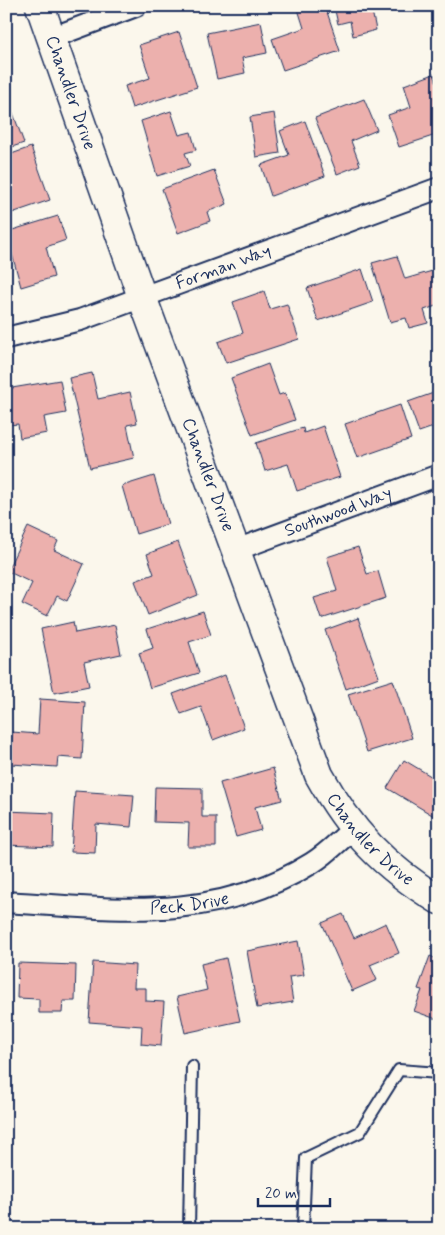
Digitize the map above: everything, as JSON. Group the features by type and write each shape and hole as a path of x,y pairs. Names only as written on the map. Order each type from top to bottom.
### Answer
{"street":[{"name":"Chandler Drive","path":"40,6 142,297 308,748 333,801 353,829 394,870 439,900"},
{"path":"51,38 136,6"},
{"name":"Forman Way","path":"6,338 80,320 439,188"},
{"name":"Southwood Way","path":"236,550 439,475"},
{"name":"Peck Drive","path":"6,902 152,910 208,903 236,897 289,876 314,862 353,829"}],"lane":[{"path":"189,1229 192,1066"},
{"path":"303,1229 306,1158 360,1132 399,1070 439,1073"}],"building":[{"path":"297,6 325,6 340,51 283,70 272,39 304,28"},
{"path":"334,6 390,6 372,11 376,30 353,36 350,21 338,24"},
{"path":"261,22 267,53 242,58 245,73 217,79 207,33"},
{"path":"179,32 197,87 132,108 125,86 150,78 139,45"},
{"path":"434,74 439,90 439,134 399,147 388,115 411,107 404,85"},
{"path":"6,94 24,143 6,149"},
{"path":"364,99 377,130 351,141 360,165 337,174 315,118"},
{"path":"171,111 179,135 191,132 196,150 185,153 190,166 157,176 141,121"},
{"path":"274,113 280,153 256,157 250,117"},
{"path":"305,121 325,176 271,196 261,165 289,155 280,131"},
{"path":"31,147 50,200 6,215 6,156"},
{"path":"214,170 227,204 207,212 210,221 178,233 162,189"},
{"path":"58,216 66,240 46,247 54,277 21,287 6,232"},
{"path":"397,256 405,279 439,269 439,305 424,310 428,323 409,328 406,318 390,322 372,263"},
{"path":"362,269 373,302 318,321 307,288"},
{"path":"264,291 270,309 287,304 299,339 226,363 218,342 243,333 233,302"},
{"path":"268,364 279,395 285,393 295,420 252,435 231,378"},
{"path":"92,373 98,399 130,392 137,423 127,425 134,458 90,468 69,378"},
{"path":"60,380 66,413 44,417 47,433 20,438 18,424 9,425 6,389"},
{"path":"439,391 439,425 419,432 408,402"},
{"path":"400,405 411,439 357,458 345,424"},
{"path":"323,426 340,477 297,491 288,464 265,471 256,443 303,428 304,433"},
{"path":"154,476 168,524 136,534 122,486"},
{"path":"28,527 58,541 54,550 84,564 67,601 57,596 47,616 22,604 32,583 7,571"},
{"path":"178,542 198,595 148,615 135,581 154,574 147,554"},
{"path":"358,547 367,574 378,571 386,598 321,619 314,598 337,591 327,557"},
{"path":"203,611 211,635 189,642 199,673 150,688 139,653 153,648 147,629"},
{"path":"358,618 379,677 346,689 325,630"},
{"path":"73,622 75,633 115,625 121,654 84,662 89,686 54,693 41,629"},
{"path":"225,675 244,728 213,740 201,707 181,714 173,694"},
{"path":"393,680 412,738 367,752 348,694"},
{"path":"40,699 85,702 82,759 58,757 57,767 11,764 12,732 38,734"},
{"path":"404,760 439,781 439,819 387,788"},
{"path":"273,768 282,800 255,807 261,830 236,837 220,783"},
{"path":"155,787 202,788 202,817 216,817 216,847 188,847 189,823 154,822"},
{"path":"75,791 134,795 131,827 96,824 95,853 71,852"},
{"path":"6,811 54,813 53,847 6,845"},
{"path":"343,914 354,938 386,923 399,953 370,965 377,980 352,991 322,923"},
{"path":"298,941 304,975 289,977 293,1002 257,1008 247,951"},
{"path":"430,956 439,960 439,1020 414,1011 422,990 418,989"},
{"path":"226,958 240,1021 185,1033 177,997 207,990 201,964"},
{"path":"93,962 135,965 134,988 146,988 146,1001 164,1002 161,1046 141,1044 142,1026 89,1022"},
{"path":"18,963 76,965 75,1001 63,1001 62,1013 39,1013 39,999 17,998"}]}
